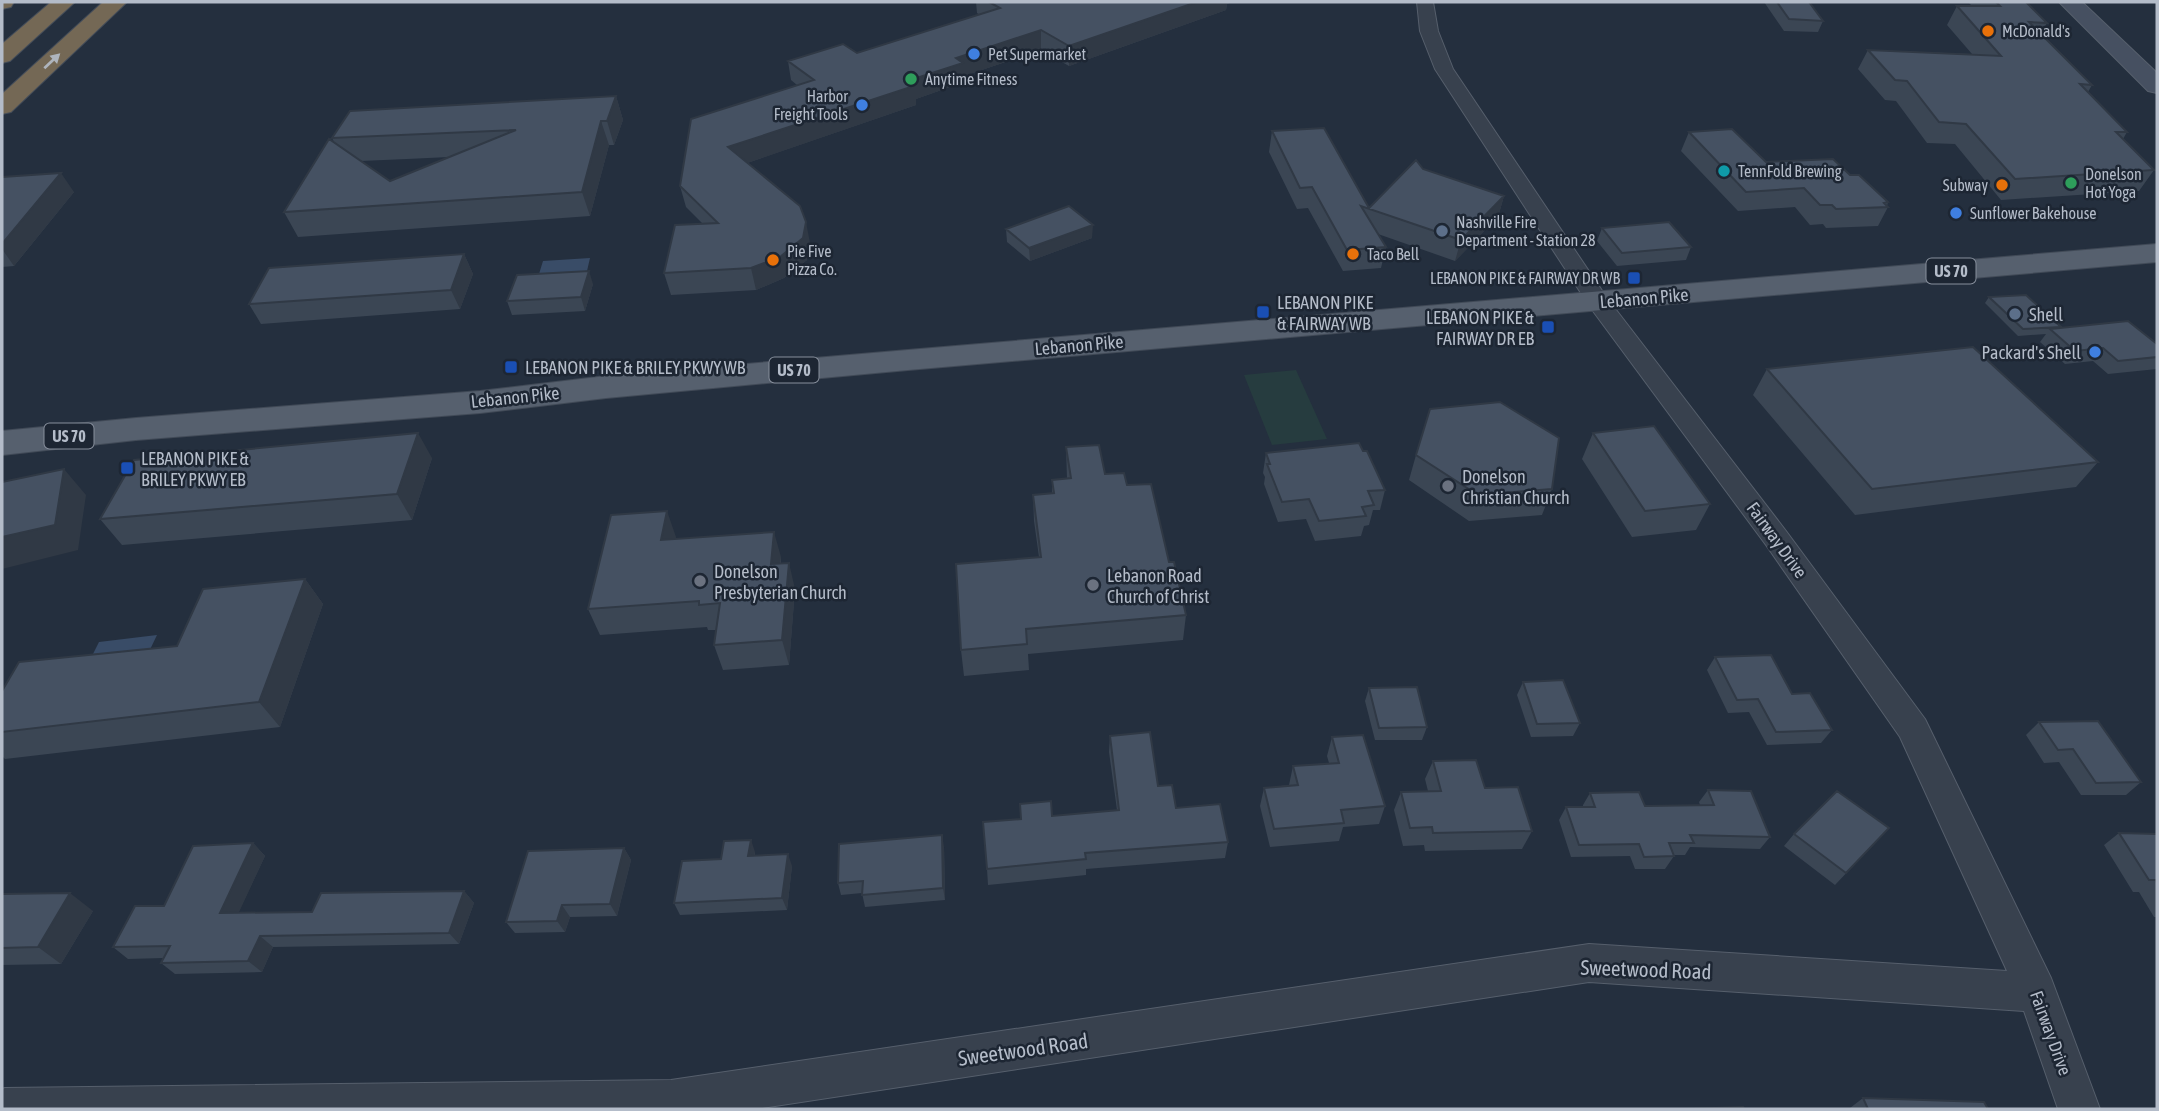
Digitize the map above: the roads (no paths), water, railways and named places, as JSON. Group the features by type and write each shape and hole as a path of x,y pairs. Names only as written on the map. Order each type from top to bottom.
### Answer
{"highway":[{"path":"2,56 64,2"},
{"path":"2,107 116,2"}],"main road":[{"path":"2070,2 2157,86"},
{"name":"Lebanon Pike","path":"2,443 136,429 480,402 606,387 977,354 2157,253"}],"street":[{"name":"Fairway Drive","path":"1425,2 1429,32 1444,69 1598,302 1776,538 1913,729 2037,992 2079,1109"},
{"name":"Sweetwood Road","path":"5,1109 671,1101 1589,963 2037,992"}],"water":[{"path":"590,258 587,271 539,274 543,261"},
{"path":"157,635 145,660 87,666 99,642"}],"place":[{"name":"McDonald's","path":"1988,31"},
{"name":"Pet Supermarket","path":"974,54"},
{"name":"Anytime Fitness","path":"911,79"},
{"name":"Harbor Freight Tools","path":"862,105"},
{"name":"TennFold Brewing","path":"1724,171"},
{"name":"Donelson Hot Yoga","path":"2071,183"},
{"name":"Subway","path":"2002,185"},
{"name":"Sunflower Bakehouse","path":"1956,213"},
{"name":"Nashville Fire Department - Station 28","path":"1442,231"},
{"name":"Taco Bell","path":"1353,254"},
{"name":"Pie Five Pizza Co.","path":"773,260"},
{"name":"LEBANON PIKE & FAIRWAY DR WB","path":"1634,278"},
{"name":"LEBANON PIKE & FAIRWAY WB","path":"1263,312"},
{"name":"Shell","path":"2015,314"},
{"name":"LEBANON PIKE & FAIRWAY DR EB","path":"1548,327"},
{"name":"Packard's Shell","path":"2095,352"},
{"name":"LEBANON PIKE & BRILEY PKWY WB","path":"511,367"},
{"name":"LEBANON PIKE & BRILEY PKWY EB","path":"127,468"},
{"name":"Donelson Christian Church","path":"1448,486"},
{"name":"Donelson Presbyterian Church","path":"700,581"},
{"name":"Lebanon Road Church of Christ","path":"1093,585"}]}
